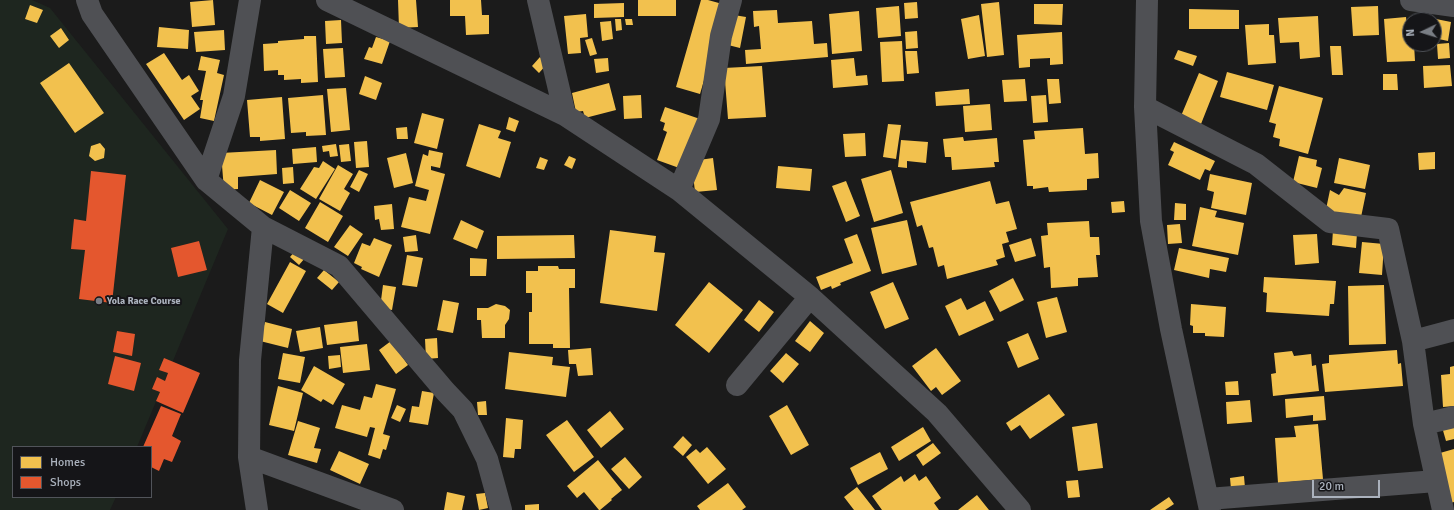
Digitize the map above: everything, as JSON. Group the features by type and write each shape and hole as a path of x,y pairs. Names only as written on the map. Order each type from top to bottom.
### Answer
{"street":[{"path":"87,0 92,14 206,180 263,227 339,266 445,391 463,410 488,459 501,510"},
{"path":"206,180 234,96 250,0"},
{"path":"327,0 565,115 679,190 810,297 937,413 1020,510"},
{"path":"538,0 565,115"},
{"path":"679,190 709,119 721,36 731,0"},
{"path":"1147,0 1145,107 1151,221 1171,329 1209,505 1436,481"},
{"path":"1411,0 1454,6"},
{"path":"1145,107 1256,164 1330,222 1388,229 1413,341 1424,424 1442,510"},
{"path":"257,510 249,457 250,360 263,227"},
{"path":"737,385 810,297"},
{"path":"1413,341 1454,330"},
{"path":"1424,424 1454,417"},
{"path":"249,457 393,510"}],"shaded area":[{"name":"Yola Race Course","path":"0,0 32,0 50,8 228,229 137,446 12,446 12,498 116,498 110,510 0,510"}],"building: Homes":[{"path":"213,0 215,25 192,27 190,2"},
{"path":"398,0 416,0 418,27 399,28"},
{"path":"450,0 481,0 482,15 489,15 489,34 466,35 465,16 450,16"},
{"path":"638,0 676,0 676,16 638,16"},
{"path":"701,0 708,0 726,5 700,94 676,87"},
{"path":"917,2 918,18 905,19 904,3"},
{"path":"999,2 1004,55 987,57 981,4"},
{"path":"624,3 624,17 594,18 594,4"},
{"path":"1034,4 1063,4 1062,25 1034,24"},
{"path":"30,5 43,10 37,23 25,19"},
{"path":"899,6 901,36 878,38 876,8"},
{"path":"1378,6 1379,35 1353,36 1351,7"},
{"path":"1189,9 1239,10 1239,29 1189,29"},
{"path":"777,10 778,23 812,21 814,44 827,43 828,57 746,64 745,50 761,49 759,26 754,27 753,11"},
{"path":"859,11 862,51 832,54 829,14"},
{"path":"586,14 588,37 580,38 581,53 568,54 564,16"},
{"path":"734,15 746,17 740,48 728,45"},
{"path":"979,15 985,56 968,59 961,19"},
{"path":"1318,16 1320,57 1300,59 1299,42 1280,43 1278,18"},
{"path":"1402,17 1402,52 1414,52 1415,61 1387,62 1384,19"},
{"path":"615,19 621,19 622,30 616,31"},
{"path":"625,19 632,19 633,25 626,25"},
{"path":"341,20 342,43 326,44 325,21"},
{"path":"1442,20 1451,22 1448,41 1442,40"},
{"path":"611,21 613,39 602,41 600,22"},
{"path":"1269,24 1269,35 1274,35 1276,63 1248,65 1245,25"},
{"path":"159,27 189,30 188,49 157,47"},
{"path":"61,28 69,40 59,48 50,36"},
{"path":"224,30 225,50 196,52 194,32"},
{"path":"917,31 918,48 906,49 905,32"},
{"path":"1062,32 1063,64 1050,65 1050,58 1030,59 1030,67 1019,68 1017,35"},
{"path":"304,36 316,36 318,82 301,83 301,79 284,80 284,75 278,75 278,70 264,71 263,44 304,39"},
{"path":"376,37 390,41 382,64 364,59 369,47 372,48"},
{"path":"592,38 597,54 590,56 585,40"},
{"path":"902,41 904,81 882,82 880,42"},
{"path":"1449,43 1450,58 1438,59 1438,52 1442,52 1442,44"},
{"path":"1330,46 1341,46 1343,75 1332,75"},
{"path":"343,48 345,77 325,78 323,49"},
{"path":"1178,50 1197,56 1193,66 1174,59"},
{"path":"905,51 917,51 919,73 907,74"},
{"path":"164,53 182,80 189,75 199,91 191,96 200,109 184,120 146,64"},
{"path":"201,56 220,60 217,73 224,75 214,121 200,118 203,100 200,100 206,71 198,70"},
{"path":"540,57 547,64 539,73 532,66"},
{"path":"608,58 609,71 596,73 594,59"},
{"path":"854,58 856,76 867,75 868,85 833,88 831,60"},
{"path":"69,63 104,113 75,133 40,83"},
{"path":"1450,65 1452,86 1424,88 1423,66"},
{"path":"762,66 766,117 728,119 724,68"},
{"path":"1227,72 1274,85 1267,110 1220,97"},
{"path":"1199,73 1218,81 1201,124 1181,116"},
{"path":"1383,74 1397,74 1398,90 1383,90"},
{"path":"365,76 382,83 376,100 359,94"},
{"path":"1025,79 1027,101 1004,102 1002,80"},
{"path":"1047,79 1059,79 1061,103 1049,104"},
{"path":"609,83 616,110 585,118 583,111 576,112 572,93"},
{"path":"1279,86 1323,98 1308,154 1279,146 1280,139 1273,137 1276,124 1269,122"},
{"path":"346,88 350,130 331,132 327,89"},
{"path":"969,89 970,104 936,106 935,92"},
{"path":"323,95 326,135 306,136 306,132 291,133 288,98"},
{"path":"641,95 642,118 624,119 623,96"},
{"path":"1046,95 1048,122 1033,123 1031,96"},
{"path":"282,97 285,139 260,141 260,137 250,137 247,100"},
{"path":"990,104 992,130 965,132 963,106"},
{"path":"665,107 700,119 682,169 657,160 667,132 663,130 665,123 660,121"},
{"path":"422,113 444,119 437,149 414,143"},
{"path":"509,117 519,121 515,132 506,129"},
{"path":"479,124 501,131 498,138 511,142 500,178 466,166"},
{"path":"888,124 901,125 896,159 883,157"},
{"path":"407,127 408,139 397,139 396,128"},
{"path":"1083,128 1085,154 1098,153 1099,178 1087,179 1087,190 1049,192 1048,187 1033,189 1033,186 1027,186 1023,140 1035,139 1034,131"},
{"path":"865,133 866,156 845,157 843,134"},
{"path":"963,137 964,141 997,138 999,162 994,162 995,167 952,170 951,157 945,157 943,139"},
{"path":"901,140 928,142 926,163 907,161 907,168 898,167"},
{"path":"367,141 369,167 356,168 354,142"},
{"path":"1174,142 1215,161 1210,171 1205,169 1200,180 1168,165 1174,152 1170,150"},
{"path":"100,143 105,149 104,158 95,161 89,156 91,146"},
{"path":"336,144 338,156 330,157 329,151 323,152 322,146"},
{"path":"349,144 351,161 341,162 339,145"},
{"path":"316,147 317,162 293,164 292,149"},
{"path":"276,150 277,174 238,177 238,189 224,190 221,153"},
{"path":"429,150 443,153 440,168 431,166 431,170 445,174 430,234 401,227 409,197 426,201 429,190 415,186 423,154 428,156"},
{"path":"1435,152 1435,169 1419,170 1418,153"},
{"path":"406,153 413,183 394,188 387,158"},
{"path":"569,156 576,159 572,169 564,165"},
{"path":"1299,156 1317,160 1316,166 1322,168 1317,188 1293,182"},
{"path":"540,157 548,160 544,170 536,168"},
{"path":"713,158 717,190 695,192 692,165 699,160"},
{"path":"1339,158 1370,165 1365,189 1334,183"},
{"path":"323,161 335,169 316,199 300,189 314,167 319,168"},
{"path":"338,165 353,174 344,189 350,193 340,211 319,199"},
{"path":"778,166 812,169 810,191 776,188"},
{"path":"293,167 294,183 283,184 282,168"},
{"path":"359,170 368,174 359,192 350,187"},
{"path":"891,170 903,213 874,222 861,179"},
{"path":"1210,174 1252,183 1246,215 1211,208 1214,192 1207,190"},
{"path":"260,180 284,192 272,215 249,203"},
{"path":"846,181 860,216 846,222 832,186"},
{"path":"990,181 996,204 1009,201 1017,229 1006,232 1009,242 1002,244 1005,257 996,260 998,265 947,279 944,265 938,267 933,247 929,248 922,225 917,227 910,202"},
{"path":"1344,188 1366,193 1360,222 1325,214 1330,190 1339,195"},
{"path":"290,190 311,203 299,221 279,208"},
{"path":"1124,201 1125,212 1112,213 1111,202"},
{"path":"320,202 343,216 328,242 305,228"},
{"path":"1175,203 1186,204 1186,220 1174,220"},
{"path":"392,204 394,229 381,230 379,219 375,220 374,206"},
{"path":"1200,207 1217,211 1215,217 1244,223 1238,255 1192,246"},
{"path":"461,220 484,231 477,249 453,239"},
{"path":"907,220 917,265 882,274 871,228"},
{"path":"1089,221 1090,237 1099,237 1100,255 1096,255 1098,277 1078,278 1078,286 1051,288 1050,267 1044,268 1041,236 1048,235 1047,223"},
{"path":"1180,224 1182,243 1168,244 1167,225"},
{"path":"350,225 363,234 348,256 334,247"},
{"path":"610,230 656,236 654,252 665,253 657,311 600,303"},
{"path":"1333,230 1357,233 1356,248 1332,245"},
{"path":"857,234 871,271 840,283 841,285 832,289 831,286 821,290 816,277 853,263 844,239"},
{"path":"1317,234 1319,263 1295,265 1293,235"},
{"path":"416,235 418,251 405,252 403,237"},
{"path":"574,235 575,258 497,259 497,236"},
{"path":"374,238 392,245 379,277 361,269 362,267 354,263 362,243 370,246"},
{"path":"1031,238 1036,256 1015,262 1009,245"},
{"path":"1362,242 1384,244 1382,275 1359,273"},
{"path":"1179,248 1229,258 1226,272 1210,269 1209,278 1174,270"},
{"path":"295,251 305,258 299,265 290,257"},
{"path":"407,255 423,258 417,287 402,285"},
{"path":"470,258 487,259 486,276 470,276"},
{"path":"290,262 306,271 283,313 267,304"},
{"path":"538,266 558,266 559,269 575,269 575,288 569,288 570,348 553,348 553,344 529,344 529,312 532,312 532,293 526,293 526,271 538,271"},
{"path":"324,270 339,282 332,290 317,278"},
{"path":"1264,277 1336,281 1334,304 1330,304 1329,316 1266,312 1267,293 1263,292"},
{"path":"1013,278 1024,300 1000,312 989,291"},
{"path":"709,282 743,310 709,353 675,325"},
{"path":"893,282 909,319 885,329 870,292"},
{"path":"383,285 396,287 392,310 380,308"},
{"path":"1384,285 1386,344 1349,345 1348,286"},
{"path":"1057,297 1067,332 1046,338 1037,302"},
{"path":"961,298 967,310 985,301 994,320 959,336 945,306"},
{"path":"443,300 459,303 453,333 437,330"},
{"path":"759,300 774,312 759,332 744,320"},
{"path":"496,304 505,306 510,310 509,319 505,325 505,338 482,338 481,320 477,320 477,308 488,308"},
{"path":"1191,304 1226,307 1224,337 1205,336 1205,333 1193,333 1193,326 1190,325"},
{"path":"357,321 359,341 327,345 324,325"},
{"path":"810,321 824,333 810,352 795,341"},
{"path":"265,322 292,329 288,348 260,341"},
{"path":"320,327 323,348 300,352 296,331"},
{"path":"1028,333 1039,359 1018,368 1007,342"},
{"path":"437,338 438,358 426,359 425,339"},
{"path":"391,341 408,365 396,374 379,350"},
{"path":"367,344 370,370 343,373 340,347"},
{"path":"591,348 593,375 578,376 576,364 569,364 568,350"},
{"path":"936,348 961,381 942,395 936,387 931,391 912,366"},
{"path":"1397,350 1398,364 1401,363 1403,386 1325,392 1322,364 1329,363 1329,355"},
{"path":"1292,351 1294,356 1311,354 1312,366 1316,365 1319,391 1273,396 1271,374 1276,373 1274,353"},
{"path":"509,352 553,357 552,365 570,367 566,397 505,389"},
{"path":"283,353 305,357 300,383 278,379"},
{"path":"786,353 799,364 783,383 770,371"},
{"path":"340,355 341,367 329,369 328,356"},
{"path":"314,366 345,384 333,405 323,399 321,402 301,390"},
{"path":"1454,366 1454,406 1443,407 1441,375 1450,374 1450,367"},
{"path":"1238,381 1239,395 1226,395 1225,382"},
{"path":"376,384 396,389 383,434 390,436 386,450 383,449 380,459 368,455 375,428 370,427 367,437 335,428 342,405 360,410 364,396 372,398"},
{"path":"278,386 303,393 294,431 269,425"},
{"path":"422,391 434,393 428,425 409,422 412,406 419,407"},
{"path":"1049,394 1065,415 1030,439 1020,425 1011,431 1006,423"},
{"path":"1324,396 1326,420 1313,421 1313,415 1286,418 1285,399"},
{"path":"1250,400 1252,422 1227,424 1226,402"},
{"path":"486,401 487,415 478,415 477,402"},
{"path":"397,405 406,409 400,422 391,418"},
{"path":"787,405 809,445 791,455 769,416"},
{"path":"610,411 624,429 601,448 587,430"},
{"path":"506,418 523,420 521,449 515,449 514,458 503,457"},
{"path":"567,420 594,457 574,472 546,435"},
{"path":"298,421 320,428 314,448 321,449 317,463 288,455"},
{"path":"1097,423 1103,468 1078,471 1072,427"},
{"path":"1454,423 1454,439 1446,441 1442,427"},
{"path":"1318,424 1323,479 1278,483 1275,438 1296,437 1294,426"},
{"path":"923,427 931,441 899,461 891,447"},
{"path":"683,436 692,445 683,456 673,447"},
{"path":"933,443 941,453 923,466 916,455"},
{"path":"707,447 726,469 708,484 686,457 696,449 700,453"},
{"path":"1454,449 1454,502 1447,504 1433,455"},
{"path":"339,451 369,464 360,484 330,470"},
{"path":"880,452 888,469 858,485 850,468"},
{"path":"625,457 642,477 629,489 611,469"},
{"path":"598,460 622,490 600,510 584,492 577,498 567,486"},
{"path":"915,474 919,481 926,476 941,498 934,503 939,510 882,510 872,496 901,476 904,482"},
{"path":"1244,476 1245,488 1231,489 1230,478"},
{"path":"1078,480 1080,497 1068,498 1066,481"},
{"path":"728,483 746,507 742,510 700,510 697,506"},
{"path":"857,487 875,510 854,510 844,497"},
{"path":"447,492 465,496 462,510 444,510"},
{"path":"485,493 488,508 479,510 476,494"},
{"path":"977,495 989,510 958,510"},
{"path":"1169,497 1174,504 1165,510 1150,510"},
{"path":"539,504 539,510 525,510 525,505"}],"building: Shops":[{"path":"91,171 126,175 112,303 79,299 85,250 71,249 74,219 86,221"},
{"path":"199,241 207,270 178,277 171,248"},
{"path":"117,331 135,334 132,356 113,352"},
{"path":"115,356 141,363 134,391 108,384"},
{"path":"164,358 200,373 183,413 156,401 160,392 152,389 157,377 165,381 168,373 159,370"},
{"path":"161,406 181,414 172,436 181,441 172,462 164,459 159,471 152,468 152,446 143,446"}],"place":[{"name":"Yola Race Course","path":"99,301"}]}
